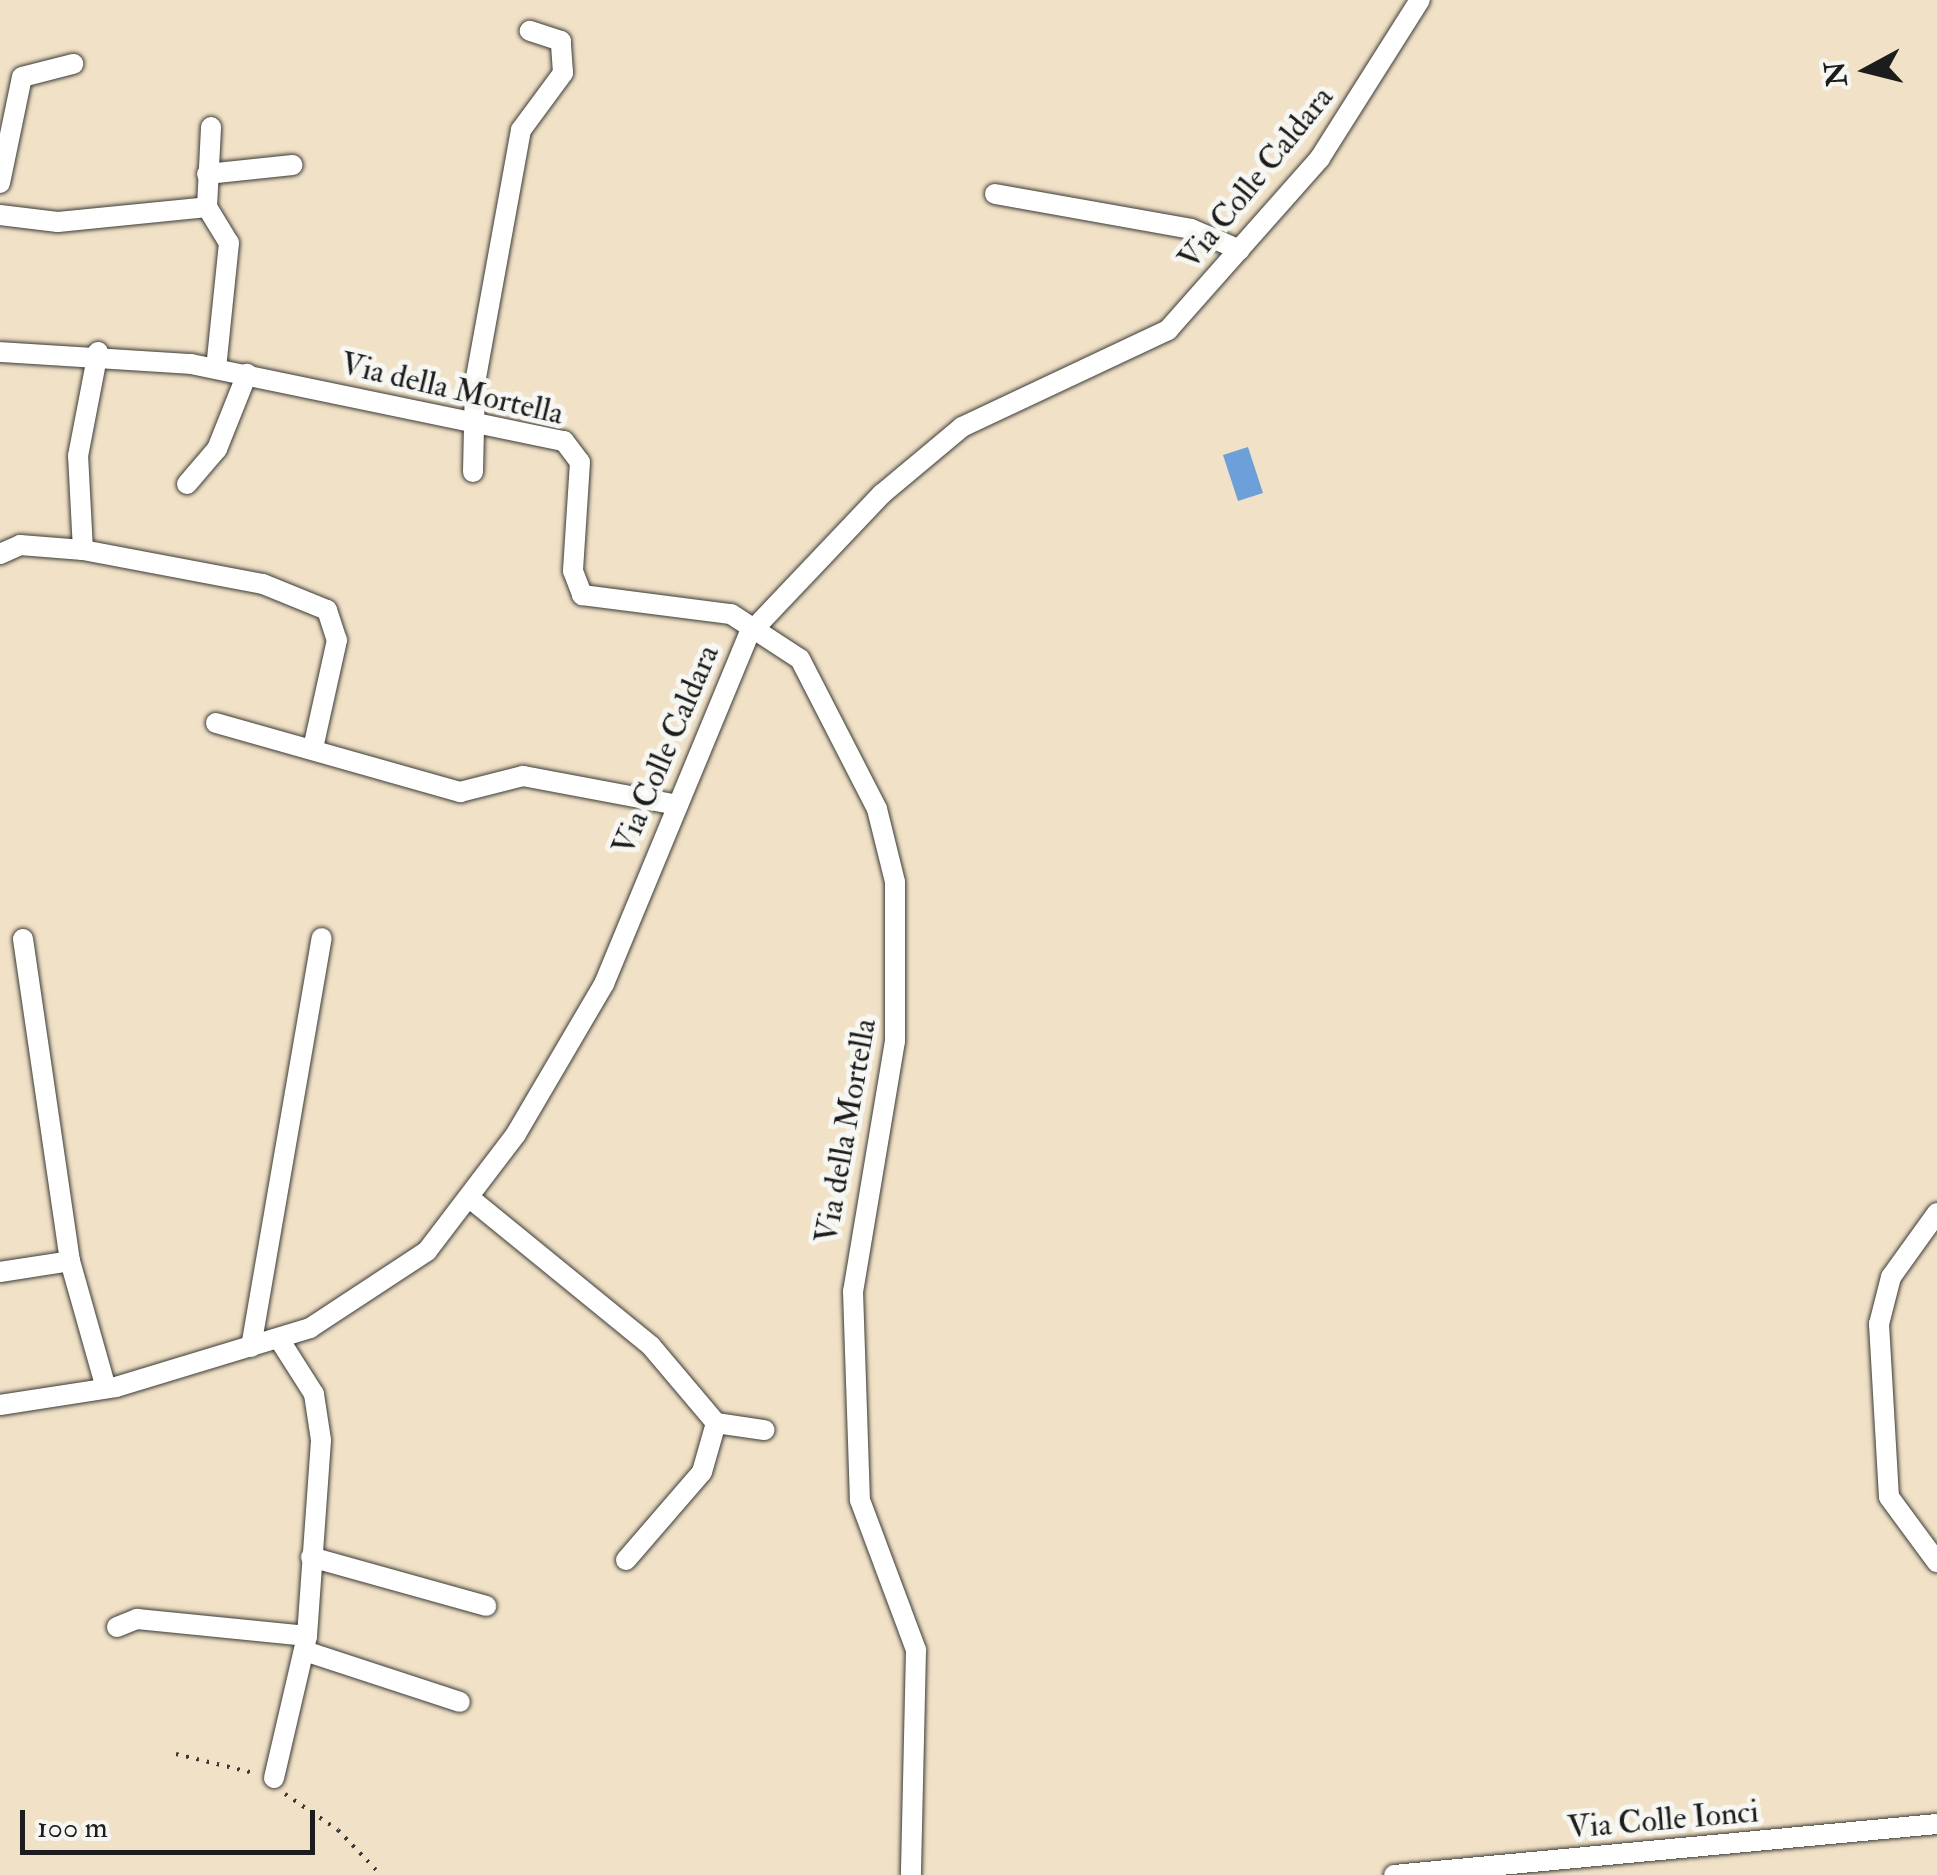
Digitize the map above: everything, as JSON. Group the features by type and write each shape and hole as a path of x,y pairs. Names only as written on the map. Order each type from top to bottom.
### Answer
{"street":[{"name":"Via Colle Caldara","path":"0,1405 106,1388 251,1347 279,1338 390,1283 471,1199 604,984 672,804 757,626 942,442 1014,397 1152,343 1240,250 1328,147 1420,0"},
{"path":"474,472 472,424 521,130 563,74 561,40 530,31"},
{"path":"0,183 22,77 73,64"},
{"path":"211,127 207,207 229,244 216,368"},
{"path":"208,174 294,166"},
{"path":"995,194 1190,229 1240,250"},
{"path":"0,215 58,222 207,207"},
{"name":"Via della Mortella","path":"0,352 98,352 216,368 574,448 581,477 573,571 587,599 714,610 757,626 800,659 878,809 893,868 895,1041 853,1291 860,1500 916,1650 911,1875"},
{"path":"83,550 78,456 98,352"},
{"path":"186,484 217,449 247,374"},
{"path":"0,554 20,544 83,550 262,584 332,614 337,640 312,748"},
{"path":"216,723 464,792 523,776 672,804"},
{"path":"251,1347 322,938"},
{"path":"22,939 70,1262 106,1388"},
{"path":"471,1199 652,1346 716,1424 764,1430"},
{"path":"1937,1212 1891,1277 1878,1324 1889,1497 1937,1562"},
{"path":"0,1272 70,1262"},
{"path":"274,1778 306,1644 319,1413 279,1338"},
{"path":"626,1560 702,1472 716,1424"},
{"path":"312,1557 486,1606"},
{"path":"116,1626 138,1619 306,1644 460,1702"},
{"name":"Via Colle Ionci","path":"1394,1875 1937,1824"}],"path":[{"path":"176,1754 274,1778 380,1875"}],"water":[{"path":"1248,447 1263,493 1238,501 1223,455"}]}
